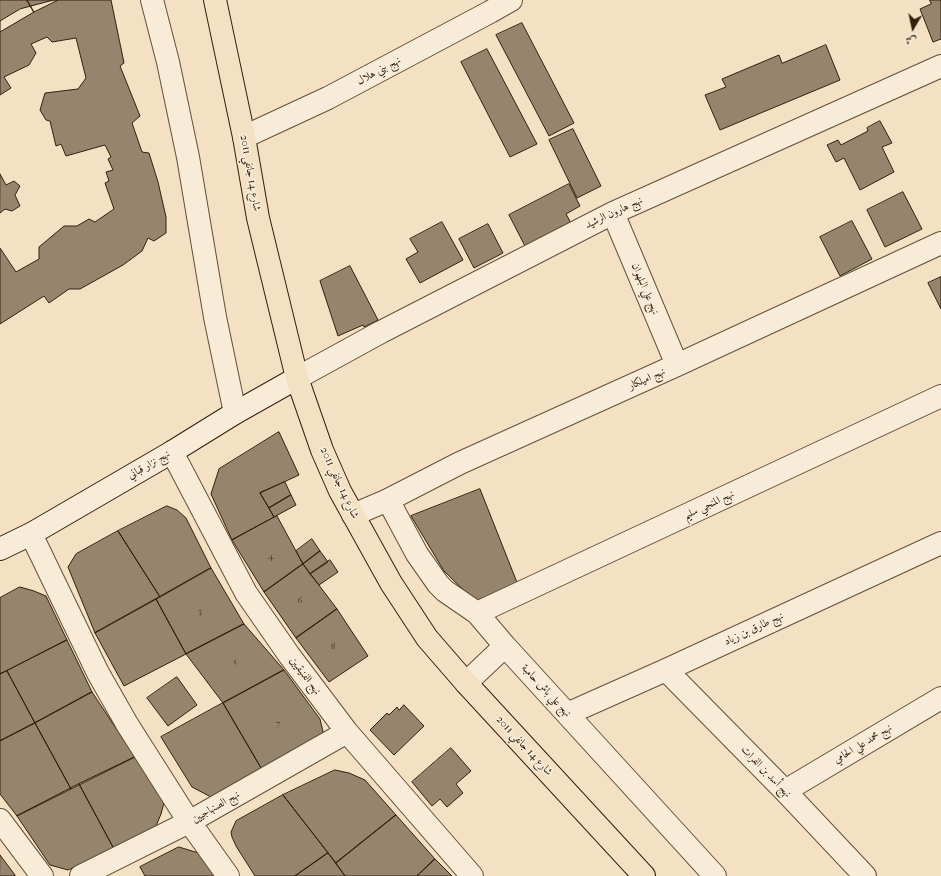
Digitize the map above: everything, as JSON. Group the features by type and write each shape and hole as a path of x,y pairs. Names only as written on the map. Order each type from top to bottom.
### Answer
{"main road":[{"name":"شارع 14 جانفي 2011","path":"215,0 244,137 258,218 297,378 322,450 340,491 390,583 427,638 466,683 644,876"}],"street":[{"path":"152,0 168,62 188,157 216,317 236,412"},
{"name":"نهج بني هلال","path":"244,137 328,98 511,0"},
{"name":"نهج هارون الرشيد","path":"297,378 381,332 613,213 941,67"},
{"name":"نهج علي البلهوان","path":"613,213 676,365"},
{"name":"نهج اميلكار","path":"353,515 388,500 460,463 941,243"},
{"name":"نهج نزار قباني","path":"0,548 31,534 172,452 236,412 297,378"},
{"name":"نهج المنجي سليم","path":"477,613 941,396"},
{"name":"نهج الفنيقيين","path":"172,452 246,593 289,655 347,732 472,876"},
{"name":"نهج علي باش حامبة","path":"388,500 417,554 438,584 445,591 477,613 566,714 715,876"},
{"path":"31,534 98,673 127,724 189,822 228,876"},
{"name":"نهج طارق بن زياد","path":"566,714 666,670 941,543"},
{"path":"466,683 505,646"},
{"name":"نهج أسد بن الفرات","path":"666,670 785,791 865,876"},
{"name":"نهج محمد علي الحامي","path":"785,791 941,698"},
{"name":"نهج الصنهاجيين","path":"81,876 189,822 347,732"},
{"path":"0,820 42,876"}],"building":[{"path":"0,0 27,0 34,12 0,32"},
{"path":"27,0 58,0 34,12"},
{"path":"54,0 111,0 124,63 120,66 140,116 132,123 142,152 149,153 158,182 166,217 166,233 154,241 148,238 142,251 123,265 80,289 69,289 49,303 44,296 0,324 0,248 16,272 39,259 39,247 64,226 77,226 89,219 95,222 114,209 105,183 109,181 106,172 113,170 108,159 111,157 105,145 66,156 61,144 56,146 50,121 46,120 40,110 45,93 78,89 86,78 76,38 52,42 47,37 31,44 36,53 29,65 4,77 11,88 0,95 0,21 20,9"},
{"path":"930,0 941,0 941,39 933,42 920,9 931,4"},
{"path":"522,23 574,123 549,136 496,35"},
{"path":"826,45 840,80 720,130 705,95 726,87 722,79 779,55 782,63"},
{"path":"487,49 537,144 510,157 461,62"},
{"path":"880,121 892,143 882,147 894,172 860,190 844,158 836,162 827,145 838,140 841,145 868,131 867,128"},
{"path":"573,129 601,186 577,198 549,140"},
{"path":"0,174 6,185 14,181 20,186 15,195 20,206 12,211 5,209 0,213"},
{"path":"569,184 580,206 566,214 572,225 526,248 509,215"},
{"path":"903,192 922,229 885,247 867,210"},
{"path":"852,221 872,259 840,276 820,237"},
{"path":"442,222 463,260 420,283 406,259 418,252 410,239"},
{"path":"488,224 503,253 474,268 459,239"},
{"path":"350,266 378,320 364,327 363,325 338,336 320,281"},
{"path":"941,277 941,309 928,283"},
{"path":"279,432 299,475 260,493 274,517 232,540 211,494 219,469"},
{"path":"285,482 291,495 269,508 260,493"},
{"path":"480,489 520,590 483,609 444,571 411,516"},
{"path":"291,495 296,505 274,517 269,508"},
{"path":"167,506 177,510 186,518 211,568 160,597 118,531"},
{"path":"277,516 303,564 264,592 232,540"},
{"path":"118,531 160,597 95,633 68,567 76,554"},
{"path":"312,539 320,551 303,564 296,551"},
{"path":"320,551 328,562 310,574 303,564"},
{"path":"330,560 338,572 319,585 310,574"},
{"path":"303,564 337,609 296,638 264,592"},
{"path":"211,568 244,624 186,654 156,599"},
{"path":"20,587 46,596 67,640 0,674 0,598"},
{"path":"156,599 186,654 124,686 95,633"},
{"path":"337,609 368,656 329,682 296,638"},
{"path":"244,624 284,670 223,703 186,654"},
{"path":"67,640 92,692 35,723 7,671"},
{"path":"284,670 320,719 324,736 264,773 223,703"},
{"path":"7,671 35,723 0,741 0,674"},
{"path":"177,677 197,705 168,726 147,698"},
{"path":"92,692 135,757 71,789 35,723"},
{"path":"223,703 264,773 211,797 192,787 161,737"},
{"path":"404,705 424,726 394,755 370,730 387,713 389,715 397,707 399,710"},
{"path":"35,723 71,789 17,816 0,794 0,741"},
{"path":"451,748 471,771 456,784 463,793 447,807 440,799 432,806 412,782"},
{"path":"135,757 165,799 156,826 114,849 79,784"},
{"path":"335,770 349,773 365,780 396,815 336,863 283,795"},
{"path":"79,784 114,849 68,870 50,865 17,816"},
{"path":"283,795 328,853 295,876 255,876 236,846 231,832 236,821"},
{"path":"396,815 435,859 417,876 345,876 336,863"},
{"path":"179,847 205,855 219,876 145,876 140,867"},
{"path":"328,853 345,876 295,876"},
{"path":"0,855 15,875 15,876 0,876"},
{"path":"435,859 452,876 417,876"}]}
